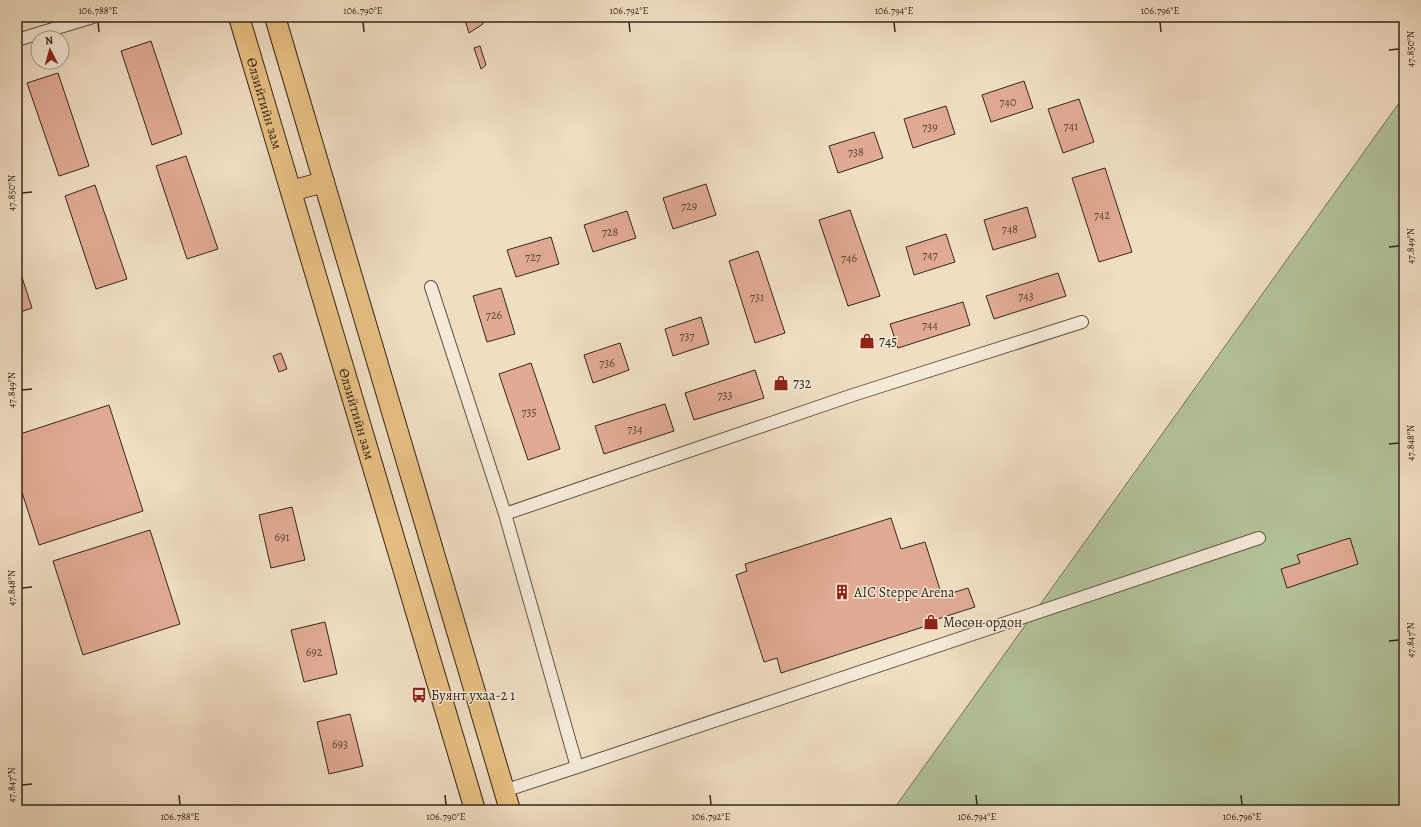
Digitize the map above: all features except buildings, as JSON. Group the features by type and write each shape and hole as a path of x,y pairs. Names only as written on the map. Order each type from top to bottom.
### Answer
{"highway":[{"name":"Өлзийтийн зам","path":"239,17 475,810"},
{"path":"275,17 510,810"},
{"path":"291,191 324,182"}],"street":[{"path":"17,40 93,17"},
{"path":"431,287 505,514 577,767"},
{"path":"505,514 845,398 1082,322"},
{"path":"504,791 1259,538"}],"green space":[{"path":"1404,96 1404,810 893,810"}],"place":[{"name":"745","path":"867,341"},
{"name":"732","path":"781,383"},
{"name":"AIC Steppe Arena","path":"842,592"},
{"name":"Мөсөн ордон","path":"931,622"},
{"name":"Буянт ухаа-2 1","path":"419,695"}]}
